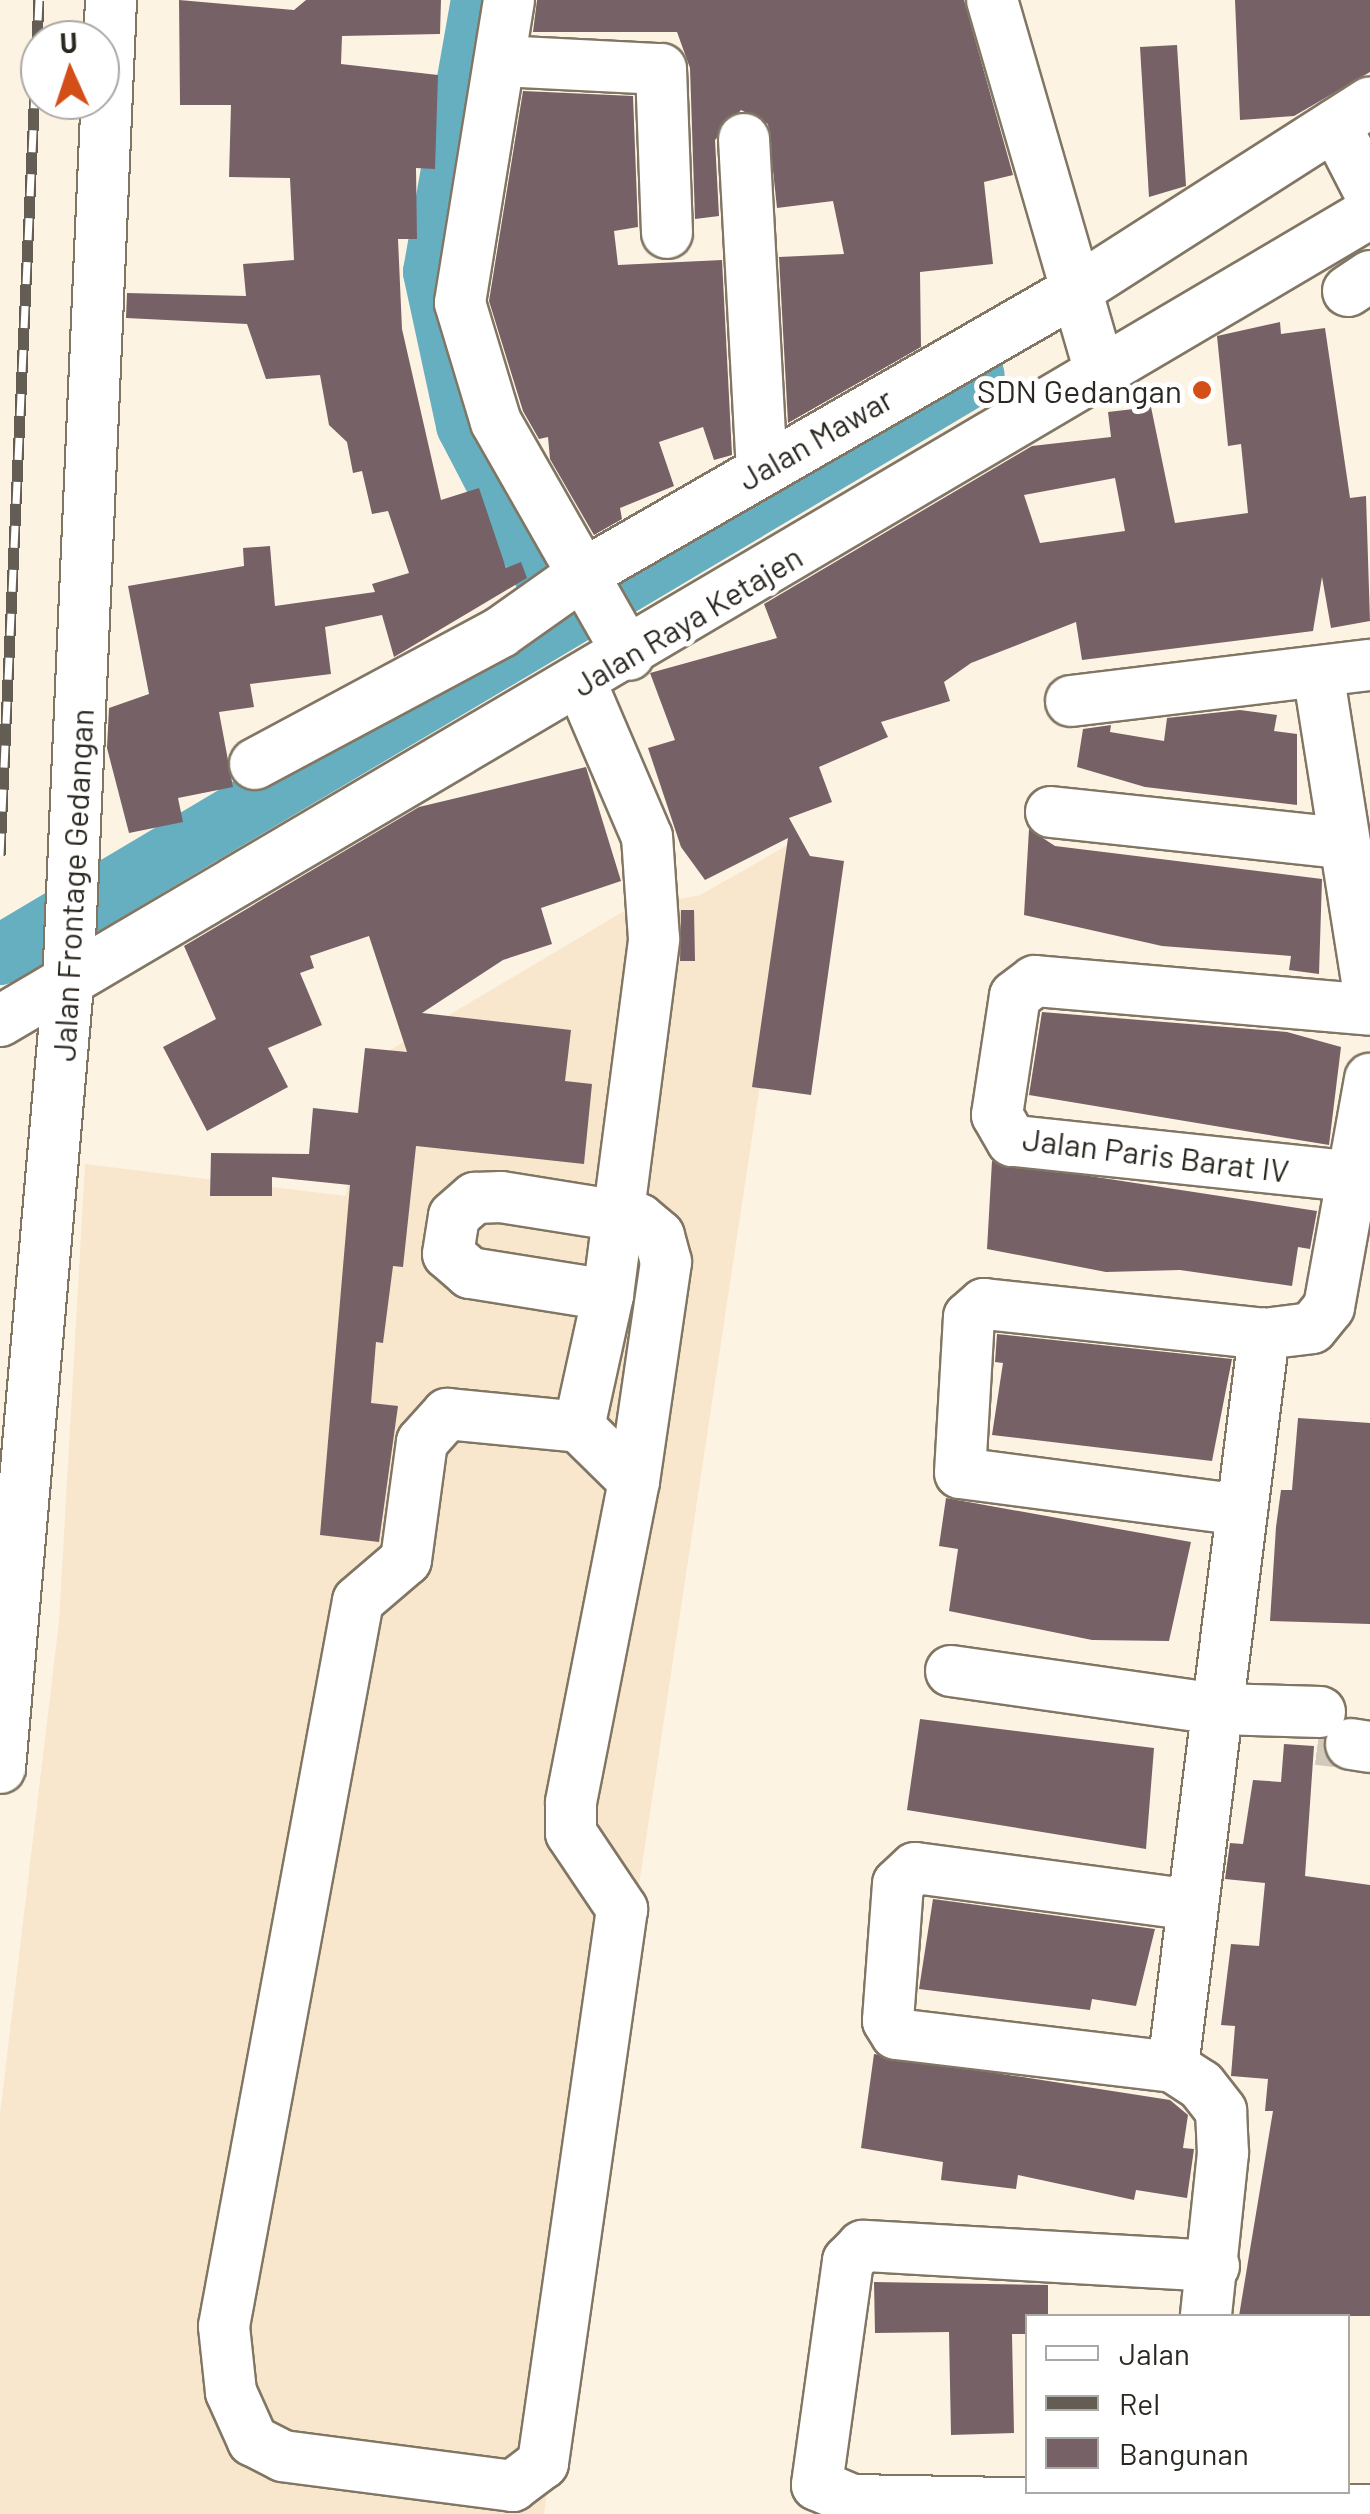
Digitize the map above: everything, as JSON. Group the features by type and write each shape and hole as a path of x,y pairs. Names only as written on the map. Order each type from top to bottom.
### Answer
{"street":[{"name":"Jalan Frontage Gedangan","path":"0,1768 70,943 111,0"},
{"path":"509,0 460,303 496,422 605,616"},
{"path":"992,0 1097,366"},
{"path":"501,60 661,69 666,232"},
{"path":"1349,122 1370,192"},
{"name":"Jalan Mawar","path":"255,764 501,632 605,616 762,468 1077,300 1349,122"},
{"path":"744,139 762,468"},
{"name":"Jalan Raya Ketajen","path":"0,1021 70,943 581,683 605,616 1097,366 1370,212"},
{"path":"1071,701 1370,666"},
{"path":"1318,672 1339,843 1370,999"},
{"path":"579,1427 608,1296 654,939 647,838 581,683"},
{"path":"1050,812 1339,843"},
{"name":"Jalan Paris Barat IV","path":"1356,1177 1012,1141 997,1116 1014,996 1036,981 1370,1010"},
{"path":"1242,1510 960,1473 969,1316 984,1304 1264,1334 1322,1320 1356,1177 1370,1078"},
{"path":"608,1296 470,1273 448,1254 454,1216 474,1198 618,1215 658,1236 666,1262 634,1481 571,1803 571,1834 622,1909 542,2463 513,2486 283,2456 253,2440 231,2392 224,2326 358,1601 406,1560 422,1442 447,1414 579,1427 634,1481"},
{"path":"1173,2067 1193,1905 1237,1711 1242,1510 1264,1334"},
{"path":"951,1670 1347,1729"},
{"path":"1193,1905 915,1868 898,1884 888,2021 896,2034 1173,2067 1221,2111 1214,2266 1206,2314"},
{"path":"1214,2266 863,2246 848,2262 814,2474 833,2496 853,2500 1178,2500 1370,2510"}],"shaded area":[{"path":"797,840 544,2514 0,2514 0,2114 59,1622 85,1164 346,1196 363,1066 626,910 700,895"}],"building":[{"path":"179,0 294,10 306,0 441,0 440,34 342,36 341,64 438,75 435,169 416,168 417,239 398,239 402,329 441,500 479,488 506,568 521,562 527,578 394,657 382,615 325,627 331,674 250,684 254,707 219,712 233,787 178,798 183,822 129,833 107,748 109,708 149,694 128,586 244,566 243,548 270,546 275,606 375,592 372,584 409,573 388,511 372,514 362,471 353,473 347,442 329,425 320,375 266,379 247,324 126,318 127,293 246,296 243,264 294,260 290,178 229,177 231,105 180,105"},
{"path":"537,0 964,0 1013,175 984,182 993,264 920,272 921,347 788,423 779,257 844,254 833,201 777,208 768,124 741,110 715,140 719,216 695,219 690,68 677,32 533,32"},
{"path":"1235,0 1370,0 1370,72 1294,116 1240,120"},
{"path":"1177,45 1186,186 1149,197 1140,47"},
{"path":"523,91 633,96 638,227 614,231 618,265 722,260 732,455 714,460 703,427 659,442 674,486 620,508 622,519 594,535 550,459 548,437 539,439 523,411 489,301"},
{"path":"1280,322 1281,334 1325,328 1350,498 1366,496 1370,621 1331,628 1322,577 1313,631 1082,660 1076,622 971,663 944,682 950,701 881,722 888,737 819,767 832,802 789,818 810,856 844,861 811,1095 752,1087 788,838 705,880 681,847 648,748 675,740 650,673 777,638 764,604 1032,446 1111,437 1108,412 1151,407 1175,523 1248,513 1241,444 1228,446 1217,336","holes":["1115,478 1125,531 1040,543 1024,495"]},
{"path":"1240,710 1277,715 1274,731 1297,734 1297,805 1145,787 1077,767 1083,729 1111,725 1110,732 1164,741 1167,718"},
{"path":"586,767 621,881 541,908 552,944 503,960 422,1013 571,1030 565,1081 592,1084 584,1164 416,1146 403,1267 393,1266 383,1343 376,1342 371,1403 398,1406 379,1542 320,1535 350,1185 272,1177 272,1196 210,1196 211,1153 309,1154 313,1108 358,1113 365,1048 407,1052 369,936 310,956 314,968 300,973 322,1025 268,1048 288,1087 207,1131 163,1047 216,1019 184,946 419,807"},
{"path":"1029,829 1055,846 1322,879 1319,974 1289,970 1291,956 1162,946 1024,915"},
{"path":"681,910 694,910 695,961 680,961"},
{"path":"1042,1012 1287,1032 1341,1047 1329,1145 1029,1095"},
{"path":"992,1161 1317,1211 1310,1249 1298,1247 1292,1286 1180,1270 1106,1272 987,1249"},
{"path":"997,1334 1232,1359 1212,1461 992,1435 1003,1363 995,1362"},
{"path":"1298,1418 1370,1423 1370,1624 1270,1621 1281,1490 1292,1490"},
{"path":"946,1498 1191,1542 1169,1641 1092,1640 949,1611 958,1549 939,1546"},
{"path":"920,1719 1154,1748 1146,1849 907,1810"},
{"path":"1284,1744 1314,1746 1305,1876 1370,1885 1370,2316 1239,2314 1273,2111 1265,2111 1268,2079 1231,2076 1235,2026 1221,2025 1231,1944 1259,1946 1265,1883 1225,1879 1230,1843 1243,1844 1253,1780 1281,1782"},
{"path":"933,1899 1155,1929 1136,2006 1092,1999 1090,2010 919,1989"},
{"path":"874,2054 1170,2100 1188,2115 1183,2148 1194,2149 1187,2198 1136,2190 1134,2200 1018,2175 1016,2189 941,2180 943,2162 861,2148"},
{"path":"874,2282 1048,2285 1048,2314 1025,2314 1025,2334 1012,2334 1014,2433 951,2435 949,2332 875,2333"}],"waterway":[{"path":"481,0 433,272 466,425 552,590"},
{"path":"0,955 975,375"}],"tunnel":[{"path":"1318,1740 1351,1744"}],"railway":[{"path":"0,855 39,0"}],"place":[{"name":"SDN Gedangan","path":"1202,390"}]}
